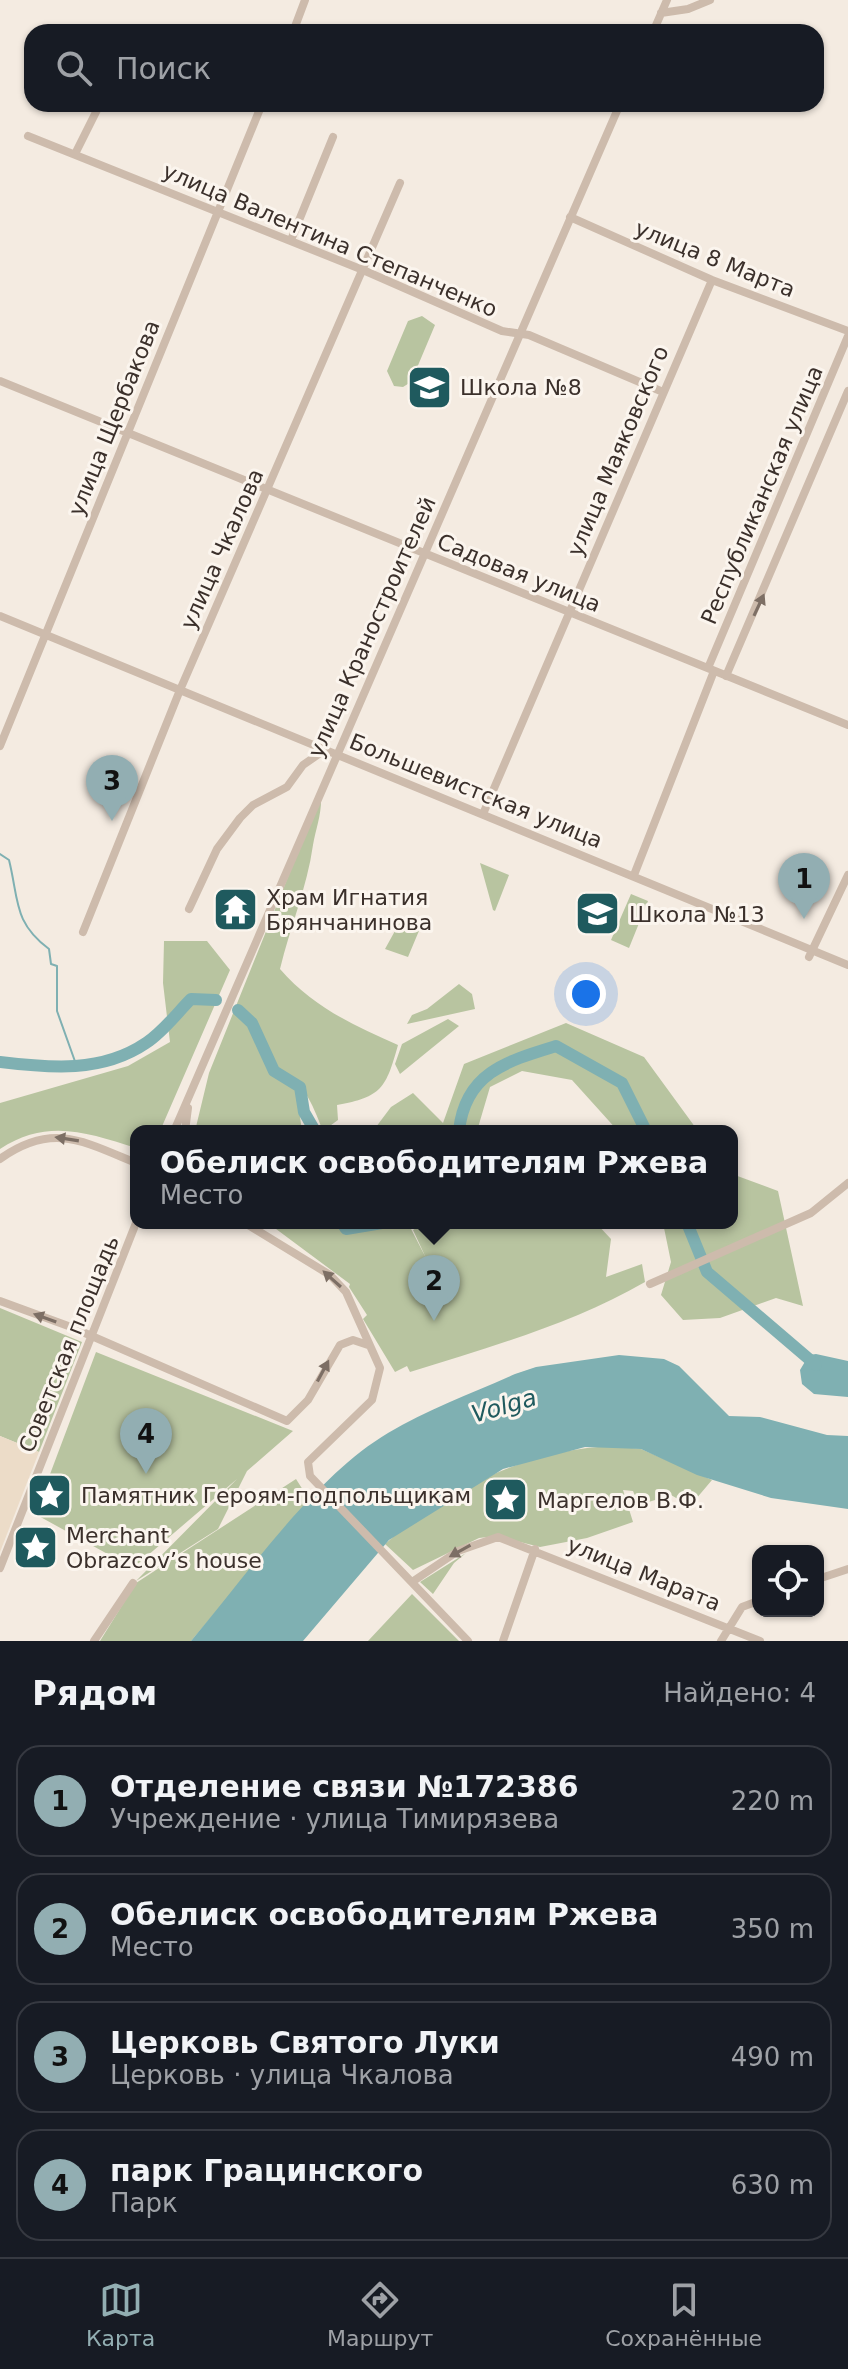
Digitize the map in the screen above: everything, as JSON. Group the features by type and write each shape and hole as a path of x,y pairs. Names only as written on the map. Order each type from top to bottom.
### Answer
{"street":[{"path":"296,24 305,0"},
{"path":"656,24 667,0"},
{"path":"661,13 688,9 710,0"},
{"path":"75,154 96,112"},
{"name":"улица Щербакова","path":"0,746 259,112"},
{"name":"улица Краностроителей","path":"177,1125 616,112"},
{"name":"улица Валентина Степанченко","path":"28,136 291,240 502,331 529,335 663,392"},
{"path":"291,240 333,137"},
{"name":"улица Чкалова","path":"83,932 180,690 400,183"},
{"name":"улица 8 Марта","path":"570,217 712,280 848,333"},
{"name":"улица Маяковского","path":"483,814 712,280"},
{"name":"Республиканская улица","path":"634,875 711,670 848,333"},
{"name":"Садовая улица","path":"0,381 848,725"},
{"name":"Республиканская улица","path":"726,676 848,391"},
{"name":"Большевистская улица","path":"0,616 634,875 810,954 848,965"},
{"path":"189,909 217,849 240,818 253,805 287,787 303,765 326,749"},
{"path":"810,954 848,875"},
{"path":"186,1125 194,1086"},
{"path":"0,1159 28,1142 60,1136 130,1161"},
{"path":"650,1284 811,1213 848,1183"},
{"name":"Советская площадь","path":"0,1568 134,1229"},
{"path":"255,1229 330,1275 346,1292 380,1376 372,1400 308,1462 310,1476 468,1641"},
{"path":"0,1301 90,1335 287,1421 308,1400 340,1345 353,1340 369,1346"},
{"name":"улица Марата","path":"412,1582 471,1545 498,1537 535,1549 760,1641"},
{"path":"503,1641 535,1549"},
{"path":"824,1577 848,1569"},
{"path":"94,1641 133,1583"},
{"path":"721,1641 742,1607 752,1603"}],"green space":[{"path":"422,316 435,325 411,382 403,387 394,386 387,371 408,321"},
{"path":"321,795 307,877 280,969 320,1004 398,1045 390,1071 373,1094 337,1105 338,1120 331,1125 320,1125 299,1085 292,1078 273,1070 296,1088 301,1125 196,1125 209,1073"},
{"path":"480,863 509,875 495,911 493,910"},
{"path":"631,894 648,901 629,948 611,940"},
{"path":"401,920 421,926 408,957 385,949"},
{"path":"164,941 207,941 230,970 163,1125 130,1125 130,1146 101,1137 51,1131 18,1139 0,1149 0,1103 128,1066 170,1042 163,983"},
{"path":"459,984 472,994 475,1009 407,1024 412,1015 427,1009"},
{"path":"448,1019 459,1026 400,1074 395,1064 402,1044"},
{"path":"566,1023 644,1057 694,1125 613,1125 572,1080 522,1071 490,1087 479,1125 378,1125 391,1107 413,1093 443,1123 464,1064"},
{"path":"738,1176 778,1191 803,1306 776,1298 720,1318 683,1320 661,1295 671,1262 664,1229 738,1229"},
{"path":"276,1229 411,1229 426,1258 415,1229 602,1229 611,1239 606,1277 642,1264 645,1282 589,1310 530,1333 410,1372 407,1366 395,1372 363,1319 367,1315 350,1284"},
{"path":"0,1308 82,1342 39,1452 0,1436"},
{"path":"96,1352 293,1431 247,1471 218,1529 136,1581 237,1479 133,1568 35,1514"},
{"path":"614,1446 641,1449 712,1480 690,1506 671,1495 639,1505 633,1491 623,1490 633,1522 587,1538 540,1547 496,1536 479,1538 413,1570 385,1544 435,1506 492,1475 552,1454"},
{"path":"296,1479 310,1501 191,1641 100,1641 136,1583"},
{"path":"466,1553 454,1563 433,1594 420,1582"},
{"path":"412,1594 459,1641 368,1641"}],"shaded area":[{"path":"0,1436 39,1452 0,1552"}],"water":[{"name":"Volga","path":"619,1355 664,1359 679,1366 729,1416 760,1417 827,1435 848,1436 848,1509 771,1498 697,1475 641,1449 585,1447 503,1469 389,1540 303,1641 191,1641 308,1501 361,1452 388,1433 515,1374 536,1367"},
{"path":"809,1355 848,1361 848,1397 814,1394 802,1384 800,1370"}],"waterway":[{"path":"0,854 9,860 23,920 49,949 51,964 57,966 57,1011 77,1067"},
{"path":"0,1062 57,1067 112,1059 152,1039 191,999 216,1000"},
{"path":"238,1010 252,1023 274,1071 300,1087 304,1112 312,1125"},
{"path":"460,1125 470,1095 491,1072 521,1057 556,1046 622,1083 643,1125"},
{"path":"689,1229 707,1272 816,1365"}],"place":[{"name":"Школа №8","path":"429,387"},
{"name":"Церковь Святого Луки","path":"112,821"},
{"name":"Храм Игнатия Брянчанинова","path":"235,910"},
{"name":"Школа №13","path":"598,914"},
{"name":"Отделение связи №172386","path":"804,919"},
{"name":"Обелиск освободителям Ржева","path":"434,1321"},
{"name":"парк Грацинского","path":"146,1474"},
{"name":"Памятник Героям-подпольщикам","path":"50,1495"},
{"name":"Маргелов В.Ф.","path":"506,1500"},
{"name":"Merchant Obrazcov’s house","path":"35,1548"}]}
